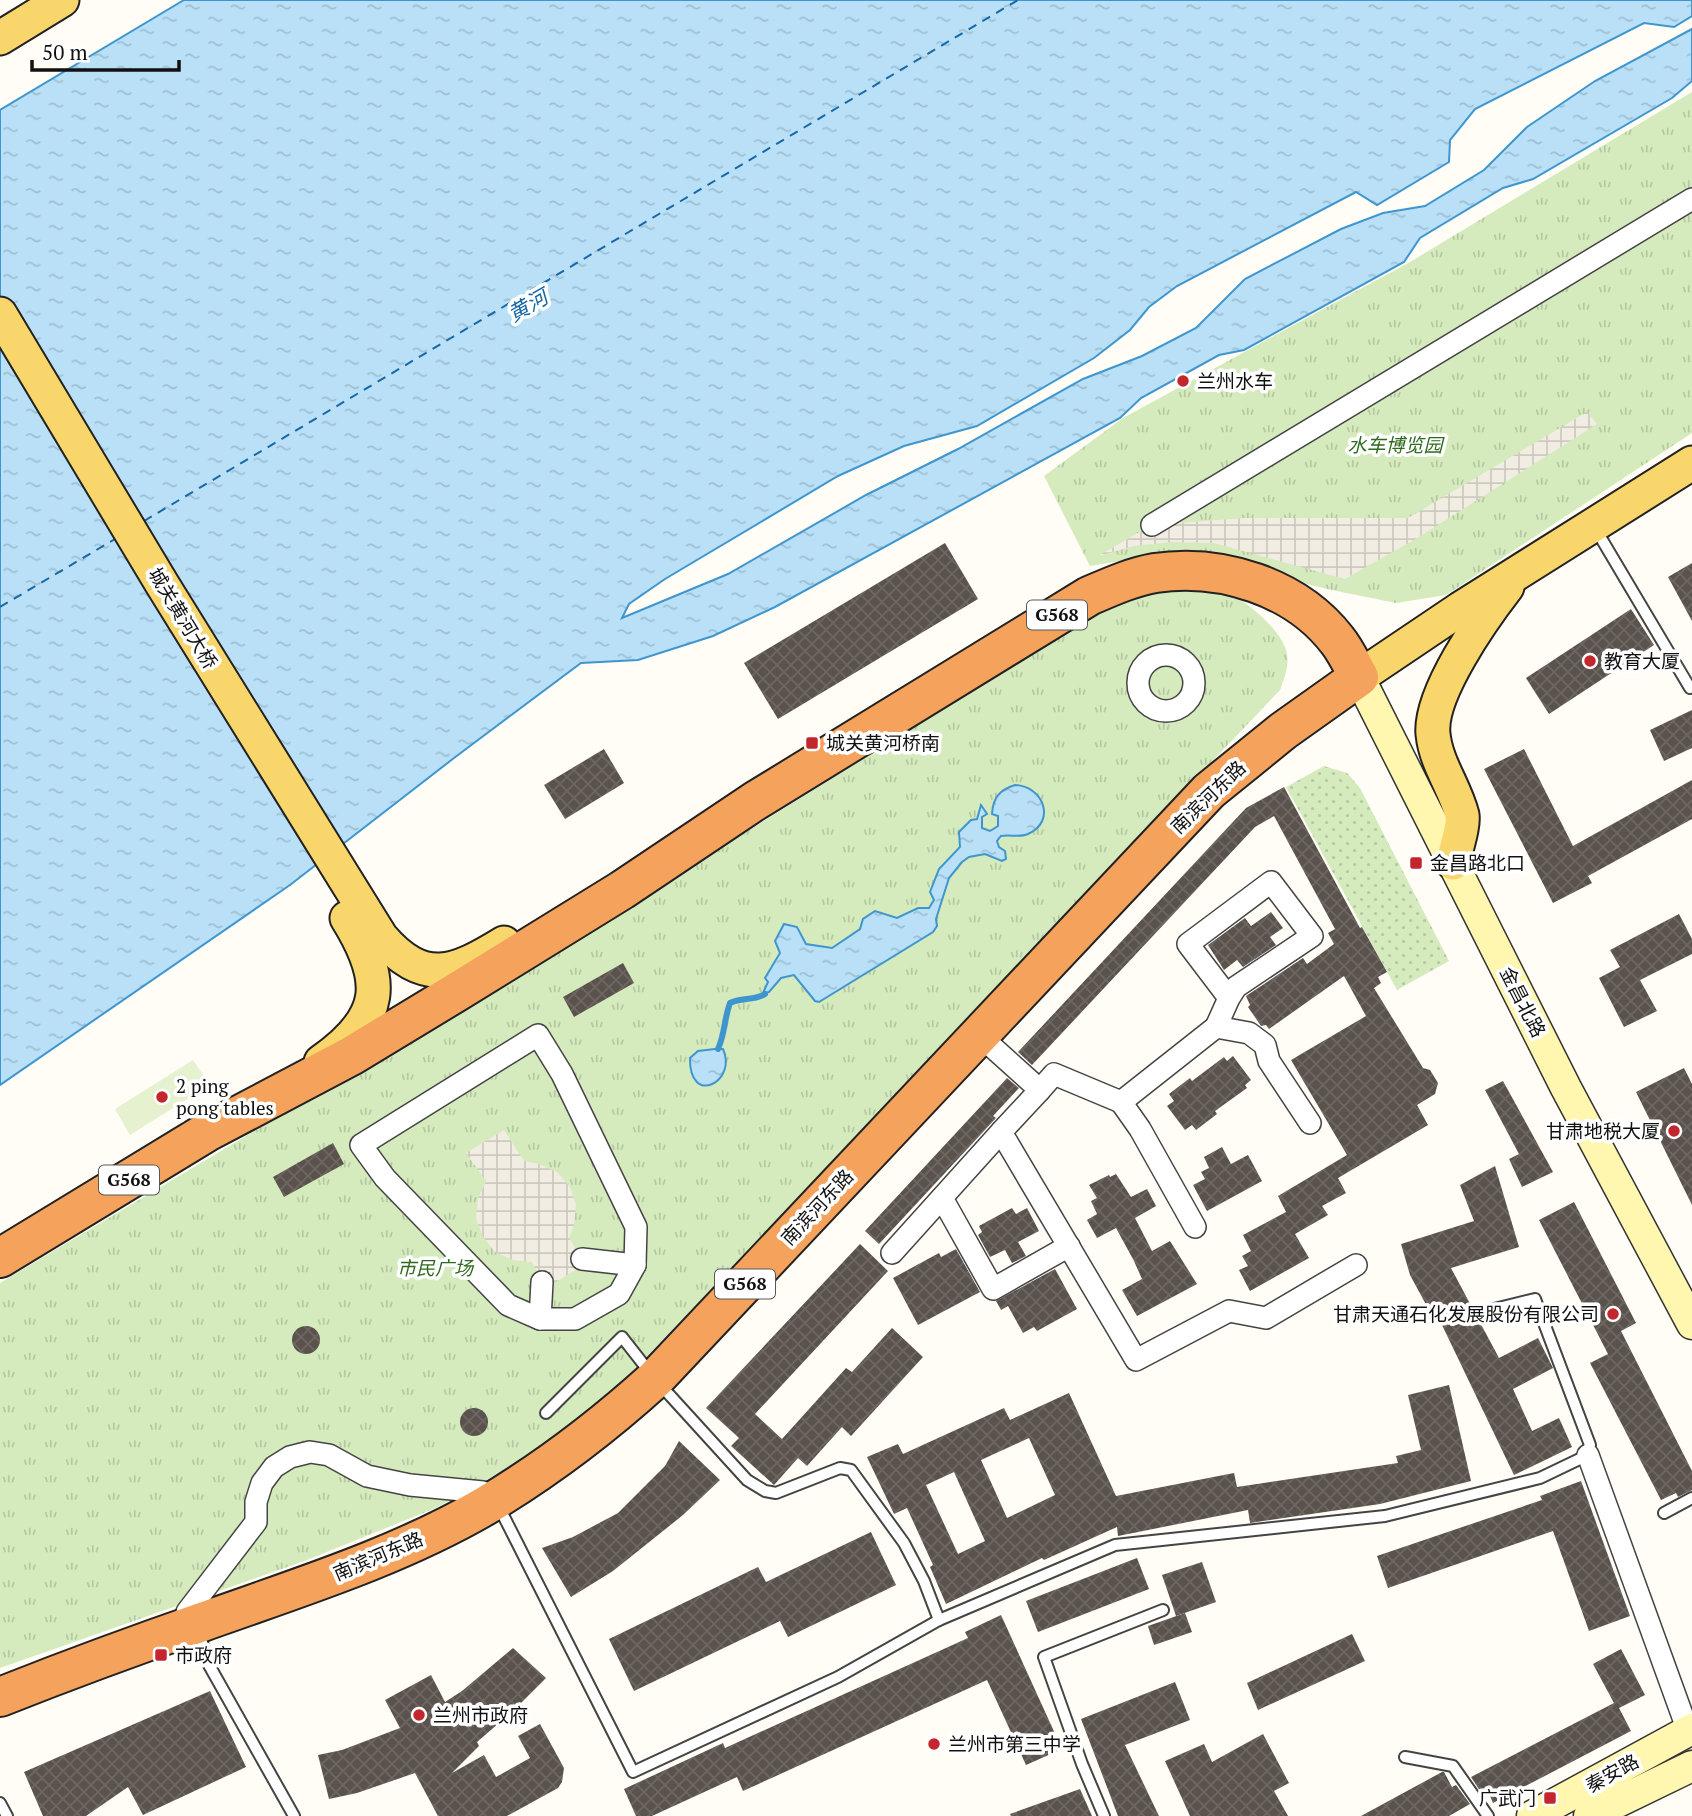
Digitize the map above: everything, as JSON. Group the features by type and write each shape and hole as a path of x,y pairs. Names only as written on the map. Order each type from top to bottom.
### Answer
{"highway":[{"name":"G568","path":"0,1258 207,1132 351,1056 622,890 755,801 1089,596 1121,582 1153,573 1180,570 1236,578 1275,591 1298,603 1318,619 1339,642 1359,677"},
{"name":"南滨河东路","path":"0,1697 192,1618 335,1575 425,1537 489,1496 565,1455 611,1419 655,1379 1209,791 1283,731 1359,677"}],"main road":[{"path":"0,12 19,0"},
{"path":"0,38 62,0"},
{"name":"城关黄河大桥","path":"0,314 362,925"},
{"name":"城关黄河大桥","path":"0,348 362,925"},
{"name":"南滨河东路","path":"1359,677 1692,463"},
{"path":"1453,863 1463,818 1440,765 1433,732 1438,702 1484,617 1519,572"},
{"name":"金昌北路","path":"1359,677 1566,1088 1691,1319"},
{"path":"362,925 414,966 436,971 472,962 649,854 755,801"},
{"path":"259,1105 326,1059 367,1016 374,997 373,974 365,949 362,925"},
{"name":"秦安路","path":"1532,1816 1690,1730"},
{"name":"秦安路","path":"1589,1816 1692,1766"}],"street":[{"path":"1152,525 1692,199"},
{"path":"1121,1102 1216,1027 1228,998 1236,987 1312,936 1271,882 1188,944 1228,998"},
{"path":"1216,1027 1249,1033 1265,1045 1269,1061 1310,1123"},
{"path":"538,1035 562,1074 636,1227 635,1265 619,1294 575,1320 540,1319 508,1305 384,1178 361,1145 538,1035"},
{"path":"979,1035 1040,1090"},
{"path":"892,1253 1054,1074 1121,1102 1140,1129 1195,1227"},
{"path":"1002,1132 1136,1360 1229,1311 1266,1318 1356,1265"},
{"path":"942,1198 993,1289 1069,1246"},
{"path":"582,1259 635,1265"},
{"path":"540,1319 542,1282"},
{"path":"192,1618 256,1522 256,1502 262,1483 274,1467 290,1457 310,1452 329,1455 367,1476 489,1496"},
{"path":"1588,1455 1690,1730"}],"lane":[{"path":"1594,525 1690,688 1692,687"},
{"path":"489,1496 633,1772 838,1677 939,1620 1115,1545 1385,1516 1540,1478 1588,1455 1590,1445 1535,1299 1482,1312"},
{"path":"546,1413 622,1337 655,1379 747,1480 776,1493 840,1468 851,1470 904,1543 924,1581 939,1620"},
{"path":"1664,1513 1692,1498"},
{"path":"1104,1816 1082,1765 1044,1657 1163,1610"},
{"path":"192,1618 209,1665 294,1816"},
{"path":"1405,1756 1453,1766 1488,1816"},
{"path":"0,1802 7,1816"}],"green space":[{"name":"水车博览园","path":"1692,92 1692,433 1446,595 1396,603 1327,589 1213,560 1150,556 1090,566 1044,476 1123,418 1410,262"},
{"name":"市民广场","path":"1158,592 1221,593 1238,599 1254,610 1270,624 1287,653 1285,675 1280,690 613,1392 561,1438 438,1507 307,1560 0,1668 0,1283 572,941 1066,632 1119,602"},
{"path":"1324,766 1347,773 1360,788 1449,961 1397,990 1286,787"},
{"name":"2 ping pong tables","path":"193,1060 210,1085 130,1135 115,1109"}],"shaded area":[{"path":"1587,412 1597,424 1419,537 1345,579 1214,543 1171,542 1134,546 1098,556 1152,525 1245,518 1408,518"},
{"name":"市民广场","path":"504,1130 524,1161 557,1172 570,1187 576,1205 574,1225 569,1238 582,1259 577,1269 556,1282 542,1282 532,1262 513,1260 495,1252 483,1237 476,1218 478,1199 486,1181 466,1153"}],"water":[{"name":"黄河","path":"184,0 1692,0 1692,16 1674,27 1644,23 1475,109 1450,140 1449,162 1377,205 1356,192 1177,286 1149,307 1130,330 1094,358 977,426 904,446 838,476 665,579 629,604 622,618 728,574 866,495 958,449 1083,379 1142,356 1196,328 1245,279 1341,229 1383,213 1425,206 1484,170 1527,127 1595,81 1692,29 1692,81 1672,98 1533,179 1503,188 1420,238 1404,262 1244,350 1219,355 1141,398 1120,418 775,607 713,636 638,660 581,663 290,885 0,1085 0,110"},
{"path":"1015,785 1033,791 1039,798 1043,805 1042,821 1028,834 1001,836 997,841 999,847 1005,851 1006,859 1002,861 985,854 969,857 962,862 949,878 936,919 937,926 933,932 819,1002 815,1001 794,975 781,978 769,992 763,993 768,982 765,978 780,953 775,941 784,924 797,927 806,944 832,948 860,929 863,919 875,911 897,918 918,908 929,908 934,900 930,892 939,869 960,847 959,832 971,820 977,819 981,805 987,814 982,817 982,828 990,831 998,826 998,816 992,814 995,799 1005,789"},
{"path":"723,1049 726,1061 724,1071 712,1084 704,1085 697,1082 692,1073 690,1058 698,1051"}],"building":[{"path":"945,543 978,599 778,719 744,663"},
{"path":"1692,563 1692,621 1668,577"},
{"name":"教育大厦","path":"1631,609 1654,645 1549,714 1526,678"},
{"path":"1692,710 1692,748 1664,761 1650,730"},
{"path":"604,749 624,783 565,819 544,785"},
{"path":"1524,749 1573,846 1692,780 1692,819 1588,876 1592,883 1553,903 1484,769"},
{"path":"1284,787 1360,928 1362,927 1387,972 1378,977 1381,983 1374,988 1423,1068 1430,1070 1438,1083 1435,1094 1417,1105 1428,1125 1338,1178 1346,1193 1322,1206 1328,1215 1295,1234 1309,1258 1250,1291 1239,1270 1248,1266 1242,1256 1251,1251 1243,1235 1286,1212 1278,1196 1347,1155 1291,1060 1366,1016 1344,976 1269,1029 1266,1025 1261,1026 1248,1007 1250,1005 1246,996 1303,958 1307,964 1334,944 1328,933 1335,929 1274,816 1255,827 1032,1065 1018,1052 1246,808"},
{"path":"1271,912 1283,928 1270,937 1276,945 1243,967 1237,960 1224,970 1208,945 1245,918 1251,926"},
{"path":"1679,914 1692,939 1692,954 1640,980 1657,1011 1624,1027 1599,978 1620,967 1610,950"},
{"path":"623,963 634,983 574,1017 563,997"},
{"path":"1233,1056 1251,1080 1245,1085 1247,1088 1215,1111 1217,1114 1196,1130 1192,1125 1185,1130 1167,1106 1174,1101 1169,1094 1224,1057 1227,1061"},
{"name":"甘肃地税大厦","path":"1684,1068 1692,1084 1692,1205 1636,1092"},
{"path":"1007,1078 1019,1088 993,1116 996,1118 879,1244 865,1231"},
{"path":"1503,1081 1553,1172 1522,1187 1509,1159 1519,1154 1485,1090"},
{"path":"333,1143 344,1164 284,1197 273,1177"},
{"path":"1222,1147 1231,1164 1248,1155 1262,1181 1207,1211 1193,1185 1205,1179 1201,1172 1209,1168 1204,1157"},
{"path":"1495,1166 1519,1247 1451,1268 1499,1358 1538,1338 1553,1368 1513,1389 1532,1431 1559,1418 1572,1447 1514,1475 1442,1325 1436,1323 1410,1275 1401,1244 1474,1221 1460,1185"},
{"path":"1116,1174 1131,1197 1147,1189 1156,1206 1135,1218 1152,1251 1170,1241 1197,1284 1137,1316 1122,1290 1142,1279 1134,1261 1116,1228 1097,1238 1087,1220 1097,1214 1091,1201 1097,1198 1089,1185"},
{"path":"1574,1202 1636,1323 1621,1331 1692,1471 1692,1490 1678,1497 1676,1493 1661,1500 1590,1363 1608,1354 1539,1220"},
{"path":"1012,1208 1016,1214 1027,1208 1039,1231 1018,1242 1026,1256 1012,1263 1005,1250 990,1257 978,1235 982,1232 979,1226"},
{"path":"860,1244 888,1271 755,1414 782,1439 846,1368 852,1372 892,1328 923,1357 851,1436 842,1427 807,1466 798,1458 774,1485 731,1446 739,1438 706,1408"},
{"path":"956,1249 980,1292 918,1325 893,1278 939,1253 941,1257"},
{"path":"1055,1269 1077,1309 1037,1331 1034,1327 1023,1333 1008,1306 1001,1310 996,1301"},
{"path":"306,1326 316,1330 320,1340 316,1350 306,1354 296,1350 292,1340 296,1330"},
{"path":"1449,1385 1471,1481 1380,1504 1250,1523 1248,1510 1118,1536 1117,1527 1044,1560 1042,1558 946,1604 930,1567 933,1565 907,1508 894,1514 867,1457 898,1444 903,1454 1004,1408 1010,1420 1069,1393 1116,1496 1234,1473 1237,1487 1398,1463 1396,1456 1421,1450 1408,1395","holes":["1029,1438 1055,1495 1007,1518 981,1460","954,1472 985,1541 958,1554 926,1485"]},
{"path":"474,1408 484,1412 488,1422 484,1432 474,1436 464,1432 460,1422 464,1412"},
{"path":"679,1441 720,1480 683,1515 613,1571 571,1597 542,1548 573,1537 618,1513 665,1466"},
{"path":"1581,1481 1630,1616 1589,1631 1553,1531 1388,1588 1377,1556 1542,1500 1540,1496"},
{"path":"871,1532 896,1585 788,1637 780,1621 634,1691 609,1639 758,1567 766,1582"},
{"path":"1137,1558 1149,1589 1038,1632 1026,1601"},
{"path":"1202,1562 1216,1602 1176,1616 1162,1575"},
{"path":"1185,1613 1192,1632 1154,1645 1148,1626"},
{"path":"1001,1615 1062,1749 1026,1765 987,1680 743,1791 737,1777 652,1816 636,1816 624,1789 723,1743 725,1748 968,1638 965,1632"},
{"path":"1352,1634 1365,1661 1258,1710 1247,1683"},
{"path":"513,1648 546,1678 477,1742 479,1746 452,1773 484,1755 496,1777 530,1758 518,1736 540,1724 564,1768 562,1782 558,1788 507,1816 438,1816 415,1773 357,1793 329,1799 318,1755 342,1750 400,1728 385,1700 431,1675 445,1702"},
{"path":"1621,1649 1645,1695 1619,1708 1631,1731 1493,1803 1489,1794 1484,1797 1471,1777 1614,1703 1593,1664"},
{"path":"1175,1682 1190,1720 1125,1745 1159,1816 1118,1816 1081,1719"},
{"path":"210,1691 246,1767 143,1815 128,1787 86,1816 43,1816 24,1772"},
{"path":"1263,1734 1289,1783 1274,1791 1288,1816 1190,1816 1165,1761 1204,1744 1212,1762"},
{"path":"1442,1772 1452,1787 1456,1785 1470,1804 1449,1816 1361,1816"},
{"path":"1080,1789 1092,1816 1010,1814"}],"waterway":[{"path":"718,1049 730,1003 765,994"}],"ferry route":[{"path":"144,521 1018,0"},
{"path":"0,607 115,539"}],"place":[{"name":"兰州水车","path":"1183,381"},
{"name":"教育大厦","path":"1590,661"},
{"name":"城关黄河桥南","path":"812,743"},
{"name":"金昌路北口","path":"1416,863"},
{"name":"2 ping pong tables","path":"162,1097"},
{"name":"甘肃地税大厦","path":"1674,1131"},
{"name":"甘肃天通石化发展股份有限公司","path":"1613,1314"},
{"name":"市政府","path":"161,1655"},
{"name":"兰州市政府","path":"419,1715"},
{"name":"兰州市第三中学","path":"934,1744"},
{"name":"广武门","path":"1550,1798"}]}
